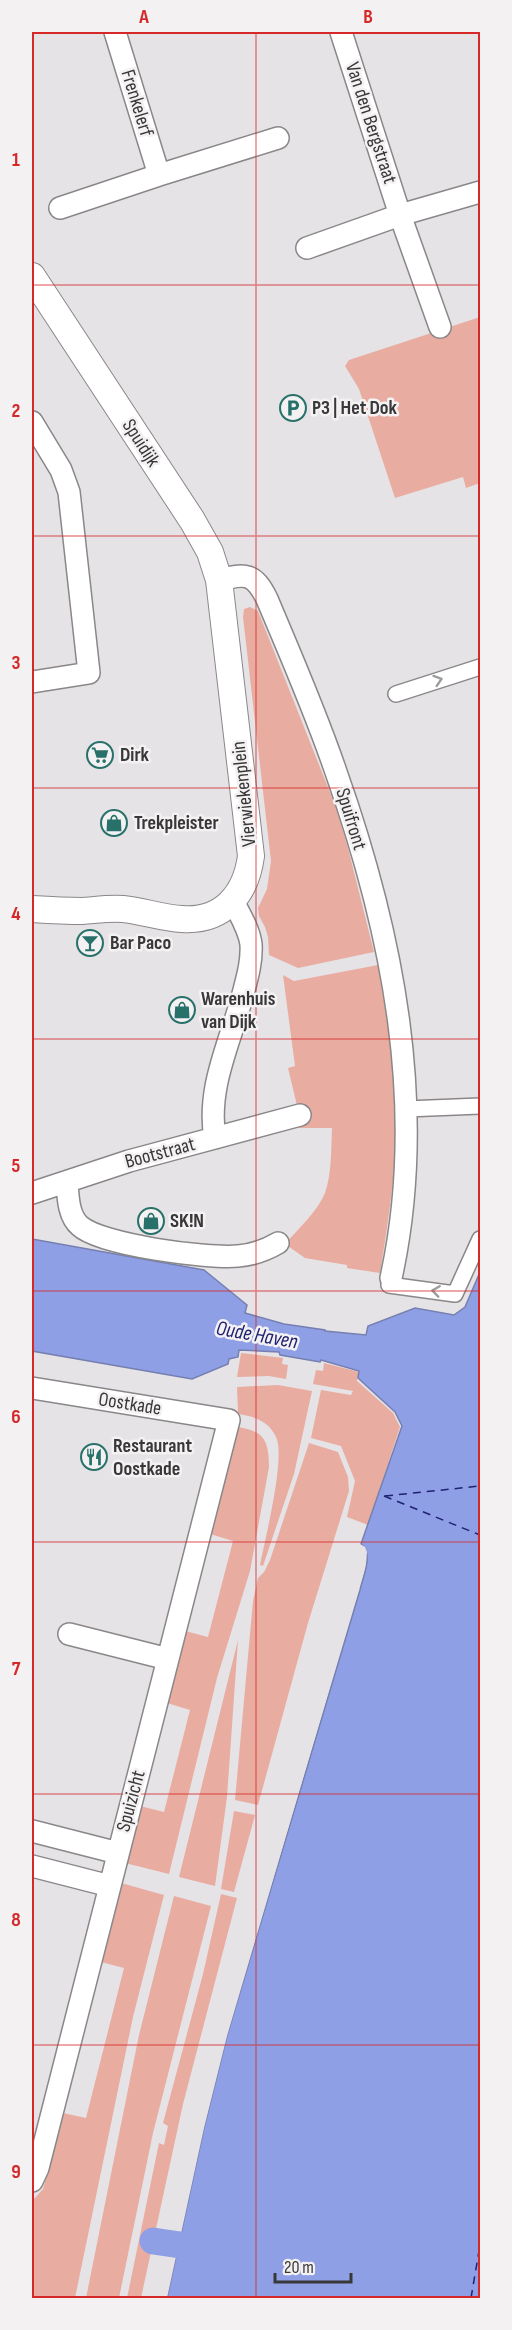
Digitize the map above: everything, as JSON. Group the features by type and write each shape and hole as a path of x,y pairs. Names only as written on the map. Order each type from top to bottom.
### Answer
{"street":[{"name":"Frenkelerf","path":"115,32 159,175"},
{"name":"Van den Bergstraat","path":"341,32 400,215 440,327"},
{"path":"60,208 278,138"},
{"path":"307,248 400,215 480,192"},
{"name":"Spuidijk","path":"32,276 198,530 210,552 219,580 224,620"},
{"path":"32,422 61,470 69,492 89,673 32,682"},
{"name":"Spuifront","path":"219,580 246,576 255,580 263,591 338,777 360,845 384,938 402,1043 408,1144 405,1200 389,1284 454,1294 480,1239"},
{"name":"Vierwiekenplein","path":"224,620 251,847 250,866 245,883 233,901"},
{"path":"396,694 480,667"},
{"path":"32,909 74,911 123,909 187,920 210,915 233,901"},
{"name":"Bootstraat","path":"215,1138 213,1111 218,1077 241,1003 251,959 248,931 233,901"},
{"path":"406,1109 480,1106"},
{"name":"Bootstraat","path":"32,1193 105,1169 300,1115"},
{"path":"67,1182 71,1210 76,1223 88,1232 103,1237 155,1248 219,1256 255,1253 278,1243"},
{"name":"Oostkade","path":"32,1388 229,1420"},
{"name":"Spuizicht","path":"32,2181 38,2168 229,1420"},
{"path":"69,1634 168,1659"},
{"path":"32,1831 118,1853"},
{"path":"32,1866 110,1886"}],"shaded area":[{"path":"480,317 480,483 466,488 463,477 395,498 359,389 345,366 349,360"},
{"path":"250,607 258,611 335,805 374,952 298,968 269,955 268,937 258,908 267,889 271,861 243,617 244,609"},
{"path":"378,965 389,1033 396,1102 396,1145 392,1188 380,1273 305,1258 285,1244 312,1214 325,1193 330,1169 332,1128 299,1128 300,1118 288,1068 295,1066 283,975 294,981"},
{"path":"241,1353 283,1358 282,1364 288,1365 286,1379 269,1376 237,1377"},
{"path":"324,1363 359,1372 357,1381 393,1413 400,1427 368,1525 347,1517 355,1481 341,1446 311,1438 321,1390 351,1395 353,1391 313,1384 316,1370 323,1371"},
{"path":"278,1385 312,1391 294,1474 263,1566 260,1565 277,1479 278,1447 276,1437 265,1423 238,1414 237,1387"},
{"path":"236,1427 253,1431 263,1438 268,1449 269,1467 250,1571 217,1678 169,1874 125,1863 140,1806 164,1812 190,1710 167,1703 185,1631 208,1637 233,1541 210,1534"},
{"path":"309,1443 338,1452 348,1477 349,1491 308,1623 258,1805 235,1800 253,1601 258,1578 270,1560"},
{"path":"238,1640 227,1797 215,1886 179,1877"},
{"path":"234,1811 255,1815 234,1892 221,1889"},
{"path":"121,1883 164,1895 133,2017 75,2298 32,2298 34,2199 43,2189 63,2113 86,2118 124,1968 101,1962"},
{"path":"221,1894 237,1898 183,2104 141,2298 127,2298 159,2143 164,2145 168,2126 163,2123 203,1974"},
{"path":"174,1896 211,1906 153,2133 119,2298 86,2298 139,2035"}],"water":[{"name":"Oude Haven","path":"32,1239 204,1270 247,1305 245,1313 284,1324 366,1335 368,1326 415,1308 454,1315 465,1307 480,1272 480,2298 167,2298 204,2128 227,2036 365,1572 367,1553 361,1544 402,1426 395,1412 358,1378 359,1371 321,1360 320,1362 280,1355 279,1352 239,1350 238,1357 229,1359 228,1364 192,1379 32,1351"}],"pier":[{"path":"358,1543 365,1547 367,1552 365,1568 227,2036 204,2128 167,2298 164,2298 201,2127 224,2035 362,1568 364,1553"}],"waterway":[{"path":"153,2241 214,2250"}],"ferry route":[{"path":"385,1496 480,1486"},
{"path":"384,1496 480,1535"},
{"path":"471,2298 480,2245"}],"place":[{"name":"P3 | Het Dok","path":"293,408"},
{"name":"Dirk","path":"100,755"},
{"name":"Trekpleister","path":"114,823"},
{"name":"Bar Paco","path":"90,943"},
{"name":"Warenhuis van Dijk","path":"182,1010"},
{"name":"SK!N","path":"151,1221"},
{"name":"Restaurant Oostkade","path":"94,1457"}]}
